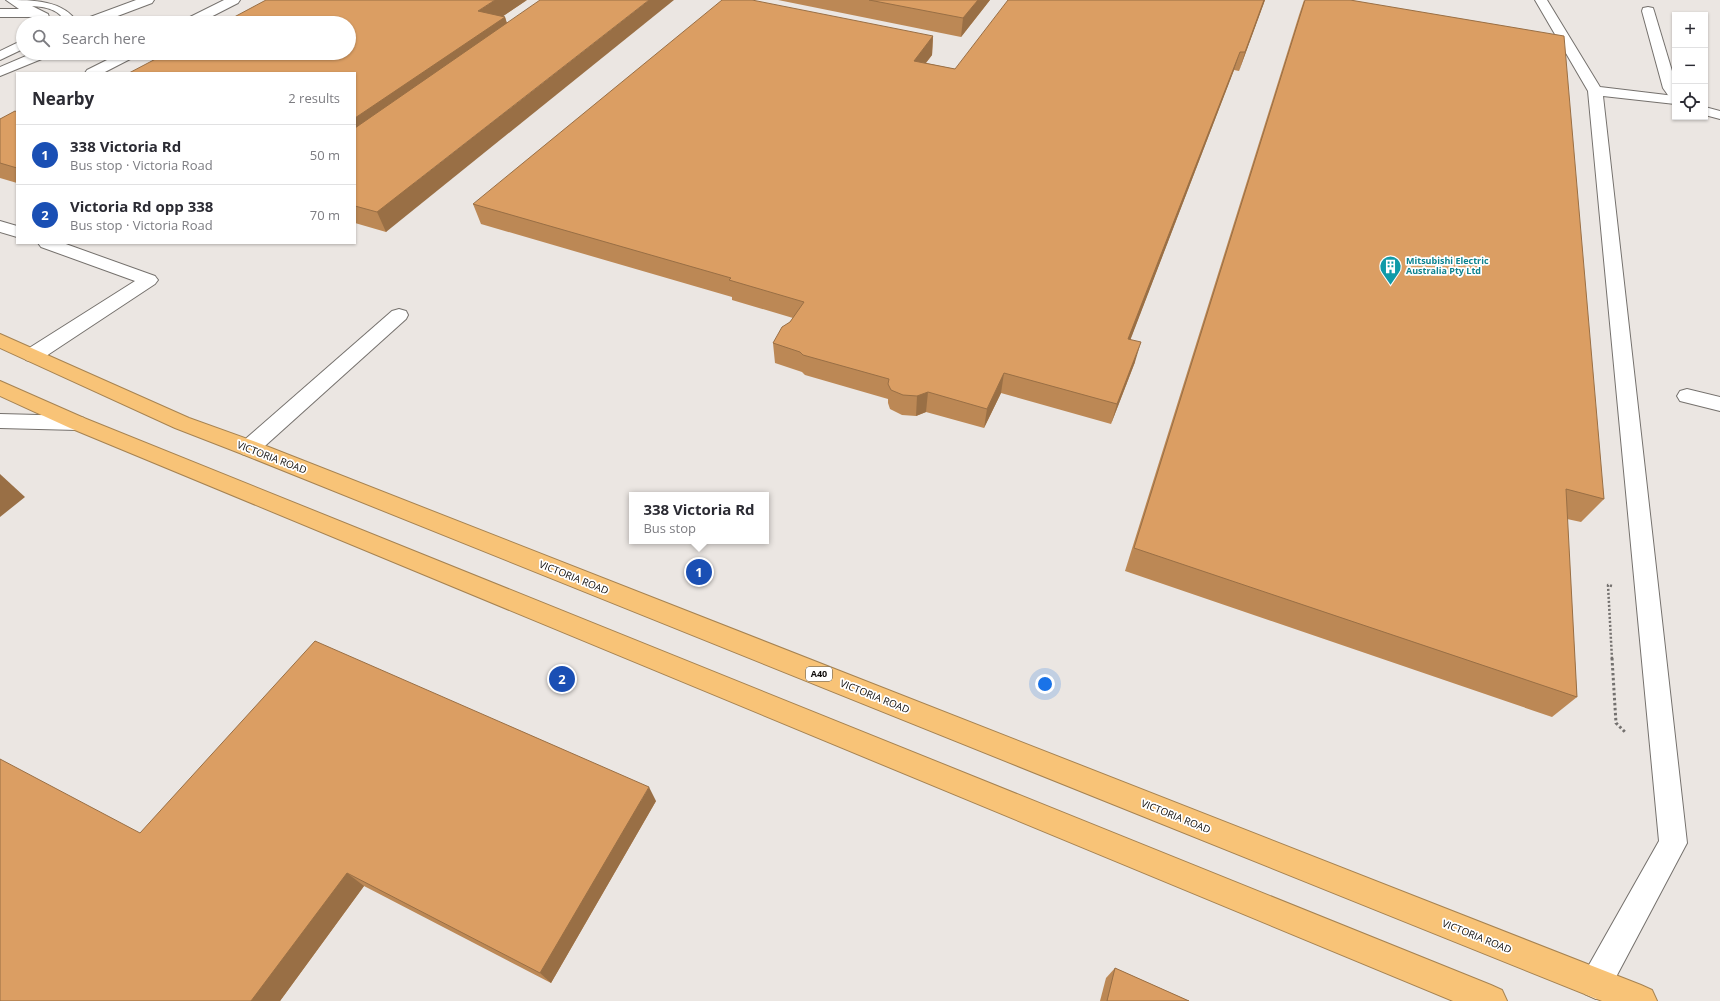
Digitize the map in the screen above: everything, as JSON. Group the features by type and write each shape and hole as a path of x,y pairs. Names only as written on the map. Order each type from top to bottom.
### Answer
{"highway":[{"name":"VICTORIA ROAD","path":"0,340 182,423 249,448 1641,1001"},
{"path":"0,388 77,422 1491,1001"}],"street":[{"path":"12,0 37,16"},
{"path":"12,0 52,5 62,10 67,16"},
{"path":"106,16 148,0"},
{"path":"119,16 148,0"},
{"path":"203,16 234,0"},
{"path":"1541,0 1595,91 1673,843 1596,983"},
{"path":"1648,11 1672,91"},
{"path":"0,13 24,16"},
{"path":"0,56 16,48"},
{"path":"0,56 16,50"},
{"path":"0,72 28,60"},
{"path":"94,72 117,60"},
{"path":"1595,91 1672,100"},
{"path":"1708,112 1720,115"},
{"path":"0,226 16,232"},
{"path":"33,355 149,280 50,244"},
{"path":"249,448 399,315"},
{"path":"1687,396 1720,404"},
{"path":"0,421 77,422"}],"building":[{"path":"266,0 495,0 478,11 505,17 356,117 356,72 131,72 154,60 356,60 356,16 236,16"},
{"path":"540,0 649,0 377,212 356,206 356,127"},
{"path":"722,0 752,0 933,36 914,61 955,69 1008,0 1264,0 1245,52 1240,52 1128,339 1141,342 1117,404 1004,373 987,409 928,392 917,396 903,395 891,390 888,384 889,379 803,355 800,352 773,343 782,327 790,322 804,302 729,280 731,278 473,204"},
{"path":"869,0 978,0 963,18"},
{"name":"Mitsubishi Electric Australia Pty Ltd","path":"1305,0 1350,0 1564,36 1604,499 1566,489 1577,697 1134,548"},
{"path":"16,112 16,168 0,163 0,119"},
{"path":"315,641 649,787 540,973 347,873 251,1001 0,1001 0,759 140,833"},
{"path":"1115,968 1189,1001 1107,1001"}],"place":[{"name":"Mitsubishi Electric Australia Pty Ltd","path":"1390,286"},
{"name":"338 Victoria Rd","path":"699,572"},
{"name":"Victoria Rd opp 338","path":"562,679"}]}
